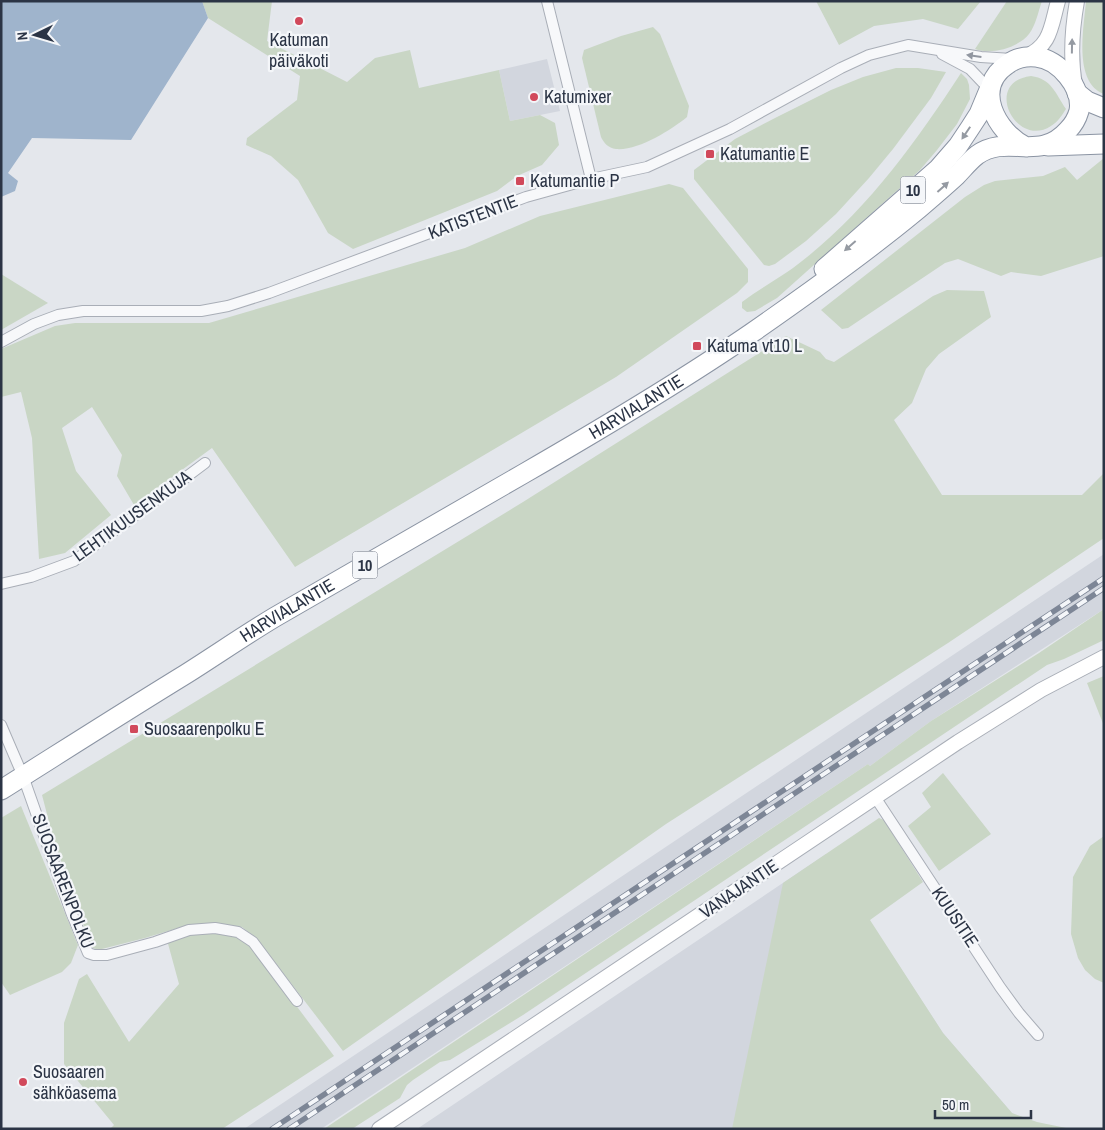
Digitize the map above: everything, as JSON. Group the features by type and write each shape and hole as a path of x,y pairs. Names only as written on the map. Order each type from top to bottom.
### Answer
{"highway":[{"path":"1019,58 1033,56 1044,58 1053,63 1066,75 1076,92 1080,108 1078,116 1066,132 1048,146"},
{"name":"10","path":"989,89 1001,69 1019,58"},
{"path":"989,89 992,106 998,121 1008,135 1026,147"},
{"name":"HARVIALANTIE","path":"732,346 938,169 958,146 979,114 989,89"},
{"path":"1076,92 1087,101 1104,108"},
{"name":"10","path":"1026,147 1104,144"},
{"name":"HARVIALANTIE","path":"1,790 271,620 609,424 732,346 824,283 879,241 922,206 982,152 1005,146 1026,147"}],"street":[{"path":"547,1 591,179"},
{"path":"1019,58 1034,53 1046,41 1058,1"},
{"path":"1076,92 1072,59 1077,1"},
{"name":"KATISTENTIE","path":"1,342 34,324 58,315 83,311 191,311 228,306 286,287 526,197 591,179 647,167 730,129 869,55 908,45 980,57 1019,58"},
{"name":"KATISTENTIE","path":"933,49 970,70 989,89"},
{"name":"LEHTIKUUSENKUJA","path":"1,584 31,577 74,561 205,463"},
{"name":"VANAJANTIE","path":"382,1128 958,742 1041,690 1104,657"},
{"path":"1,725 23,776"},
{"name":"SUOSAARENPOLKU","path":"23,776 71,912 88,953 107,955 155,942 189,930 215,928 238,932 253,942 297,1001"},
{"name":"KUUSITIE","path":"875,797 1000,987 1038,1035"}],"shaded area":[{"path":"547,59 560,111 510,121 499,70"},
{"path":"1104,554 1104,609 931,721 870,766 868,764 321,1129 244,1129"},
{"path":"826,854 943,1033 1012,1113 1016,1129 417,1129"}],"green space":[{"path":"202,1 272,1 267,41 347,82 375,58 410,50 419,88 499,70 510,121 540,115 555,123 559,145 542,165 517,176 497,191 353,249 328,233 298,180 271,156 246,145 247,138 297,100 300,76 208,18"},
{"path":"816,1 981,1 958,29 923,19 874,26 839,45"},
{"path":"1007,1 1042,1 1035,23 1029,34 1018,43 1004,49 981,51 975,49"},
{"path":"1086,1 1104,1 1104,94 1094,88 1084,66 1083,39"},
{"path":"653,27 660,34 689,106 687,117 654,139 625,149 611,148 601,137 582,58 584,50 621,36"},
{"path":"896,68 918,68 946,72 931,98 893,149 836,214 806,241 775,264 764,265 694,179 694,170 735,139 777,117 831,90 863,77"},
{"path":"961,73 967,79 970,99 957,124 920,170 777,298 755,311 747,312 742,308 742,302 793,268 818,248 865,202 906,153"},
{"path":"1031,76 1044,80 1056,92 1066,109 1051,126 1038,131 1026,129 1016,122 1010,112 1007,101 1009,90 1016,81"},
{"path":"1104,158 1104,256 1041,276 1011,272 1001,276 958,259 945,263 848,328 842,329 821,310 965,197 984,185 995,181 1043,176 1065,167 1077,180"},
{"path":"669,184 683,188 748,269 748,282 737,293 616,377 295,567 212,448 134,505 117,476 122,455 92,407 62,428 76,471 111,515 65,553 39,559 32,438 21,392 1,397 1,349 55,326 75,323 209,323 465,248 540,216"},
{"path":"1,274 48,303 1,330"},
{"path":"947,290 984,291 991,317 939,354 926,369 912,403 894,420 942,495 1082,495 1104,473 1104,538 948,643 666,824 343,1051 257,939 242,927 215,923 188,925 98,950 91,947 54,841 42,795 523,502 786,336 820,352 826,359 834,362 933,296"},
{"path":"1104,609 1104,640 1047,665 523,1015 450,1060 440,1062 413,1080 407,1085 400,1098 352,1129 324,1129 868,764 870,766 931,721 1039,653"},
{"path":"1104,676 1104,726 1087,683"},
{"path":"943,773 991,834 939,871 908,826 931,807 922,793"},
{"path":"21,806 78,945 71,963 62,972 10,995 1,982 1,818"},
{"path":"879,818 884,820 923,882 870,920 943,1033 1012,1113 1037,1122 1071,1129 732,1129 783,883"},
{"path":"1104,836 1104,983 1095,979 1085,970 1078,958 1071,934 1073,877 1090,846"},
{"path":"214,931 236,934 250,944 334,1056 222,1129 110,1129 114,1125 64,1064 64,1023 79,979 87,974 129,1042 179,984 167,940 190,933"}],"water":[{"path":"1,1 202,1 208,18 131,140 32,138 8,173 18,181 15,191 1,197"}],"railway":[{"path":"272,1129 1104,578"},
{"path":"289,1129 1104,588"}],"place":[{"name":"Katuman päiväkoti","path":"299,21"},
{"name":"Katumixer","path":"534,97"},
{"name":"Katumantie E","path":"710,154"},
{"name":"Katumantie P","path":"520,181"},
{"name":"Katuma vt10 L","path":"697,346"},
{"name":"Suosaarenpolku E","path":"134,729"},
{"name":"Suosaaren sähköasema","path":"23,1082"}]}
